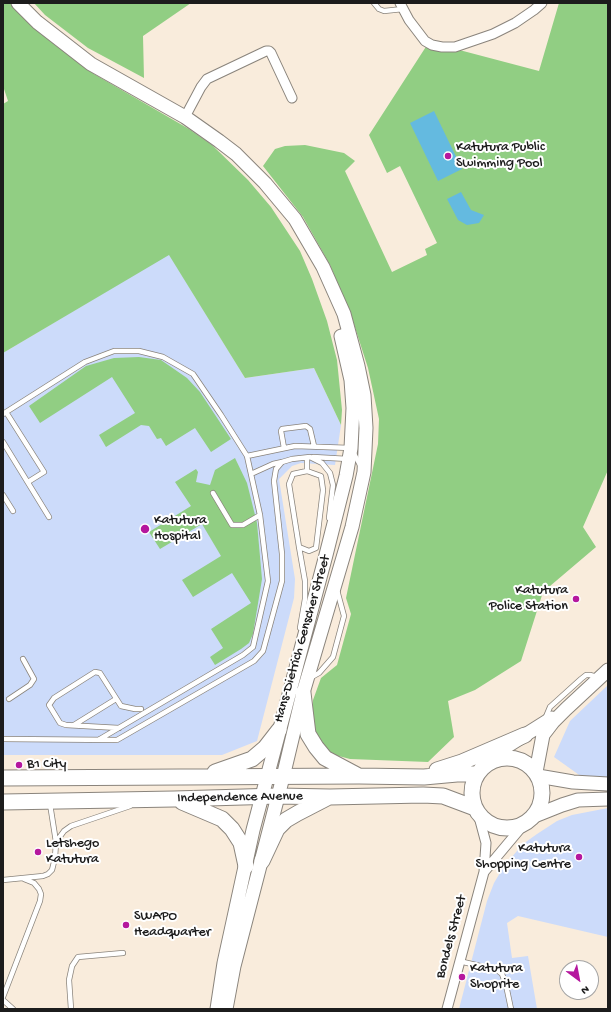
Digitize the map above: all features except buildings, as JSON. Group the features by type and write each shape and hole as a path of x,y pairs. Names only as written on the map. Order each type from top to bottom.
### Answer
{"main road":[{"path":"305,687 308,734 316,747 325,758 360,776"},
{"path":"201,777 252,759 265,748 279,730"},
{"path":"409,777 462,762 525,736"},
{"name":"Independence Avenue","path":"3,778 409,777 482,769 500,758 516,758 530,766 537,774"},
{"path":"477,810 472,797 473,785 482,769"},
{"path":"529,820 538,810 541,802 541,784 537,774"},
{"name":"Independence Avenue","path":"3,802 278,796 330,797 423,795 443,796 477,810 488,822 500,827 508,828 517,826 529,820"},
{"path":"262,862 277,829 286,820 330,797"},
{"path":"174,799 222,819 232,829 241,843 246,866"}],"street":[{"name":"Hans-Dietrich Genscher Street","path":"18,3 37,22 91,64 185,117 236,154 265,183 303,231 328,278 344,314 364,395 364,472 352,527 305,687 262,862 234,966 226,1009"},
{"path":"401,6 409,20 425,41 432,45 442,47 455,47 493,34 515,23 542,3"},
{"path":"185,117 207,79 266,51 271,53 292,98"},
{"name":"Hans-Dietrich Genscher Street","path":"217,1009 224,963 253,830 353,452 353,408 351,380 328,278"},
{"path":"537,774 541,744 544,735 566,709 604,674"},
{"path":"482,769 506,747 566,709"},
{"name":"Independence Avenue","path":"537,774 573,782 608,784"},
{"name":"Independence Avenue","path":"529,820 562,805 578,800 608,798"},
{"name":"Bondels Street","path":"447,1009 484,872 486,843 477,810"},
{"name":"Bondels Street","path":"484,872 529,820"}],"lane":[{"path":"374,3 379,9 384,11 401,6"},
{"path":"28,482 44,472 4,413 84,362 114,351 139,351 163,357 193,374 247,456 260,515 268,581 254,647 243,655 100,739"},
{"path":"284,448 281,431 282,429 306,426 310,430 314,446"},
{"path":"3,442 49,517"},
{"path":"247,456 284,448 314,446 353,452"},
{"path":"252,474 273,464 292,459 353,452"},
{"path":"353,452 364,472"},
{"path":"308,457 308,471"},
{"path":"308,457 322,463 330,473 333,485 326,555"},
{"path":"3,739 117,740 254,660 263,651 282,581 282,554 274,481 276,469 282,462"},
{"path":"293,679 305,599 305,581 299,547 289,484 293,474 308,471 321,476 323,490 316,548 309,551 299,547"},
{"path":"213,493 232,524 243,525 260,515"},
{"path":"3,495 13,511"},
{"path":"305,687 333,657 344,616 337,589 337,577"},
{"path":"9,699 30,685 34,679 22,659"},
{"path":"119,728 60,723 49,705 54,698 94,672 100,674 121,706 125,708 141,709"},
{"path":"543,724 550,707 581,679 586,675 604,674"},
{"path":"74,725 116,699"},
{"path":"56,842 64,831 71,826 149,800"},
{"path":"3,880 43,876 52,870 55,858 56,842 50,802"},
{"path":"13,1009 3,998 40,901 41,894 34,883 24,878"},
{"path":"71,1009 69,980 72,966 78,957 123,953"},
{"path":"459,961 497,970 502,974 511,1009"}],"shaded area":[{"name":"Katutura Hospital","path":"169,254 245,378 314,368 341,425 335,465 301,463 292,466 279,479 295,579 294,598 257,741 222,755 3,755 3,353"},
{"path":"608,685 608,777 582,777 554,757 570,721"},
{"path":"608,808 608,937 518,916 507,923 512,958 528,956 537,1009 459,1009 487,901 494,883 504,866 523,844 557,821 572,815"}],"green space":[{"path":"3,3 11,3 32,25 55,45 94,74 189,129 212,145 248,180 271,207 300,251 327,321 337,360 342,410 341,425 314,368 245,378 169,255 3,353 3,104 8,101 3,86"},
{"path":"34,3 191,3 143,36 144,78 88,48 45,15"},
{"path":"559,3 608,3 608,470 583,527 596,547 543,592 521,661 475,690 448,701 454,737 428,762 350,759 331,754 321,745 314,731 312,717 313,700 321,678 337,665 351,614 346,598 378,444 379,419 368,368 352,318 330,265 303,217 263,166 275,149 285,146 305,145 344,153 355,161 345,171 392,272 427,255 425,249 437,243 400,166 387,173 369,135 429,42 539,71"},
{"path":"139,357 161,360 187,378 200,392 231,439 211,452 195,428 166,446 161,438 157,439 149,426 141,425 106,447 99,435 135,413 112,377 40,423 29,406 86,366 114,358"},
{"path":"235,458 247,483 257,523 262,579 253,634 249,643 215,665 210,657 223,648 211,629 251,603 232,573 193,597 182,580 221,556 202,524 160,549 149,532 191,506 175,482 196,469 198,472 196,482 210,485 215,470"}],"water":[{"path":"434,111 462,169 438,181 410,123"},
{"path":"461,192 471,210 484,215 479,223 467,225 458,220 447,199"}],"place":[{"name":"Katutura Public Swimming Pool","path":"448,156"},
{"name":"Katutura Hospital","path":"145,529"},
{"name":"Katutura Police Station","path":"576,599"},
{"name":"B1 City","path":"19,765"},
{"name":"Letshego Katutura","path":"38,852"},
{"name":"Katutura Shopping Centre","path":"579,857"},
{"name":"SWAPO Headquarter","path":"126,925"},
{"name":"Katutura Shoprite","path":"462,977"}]}
